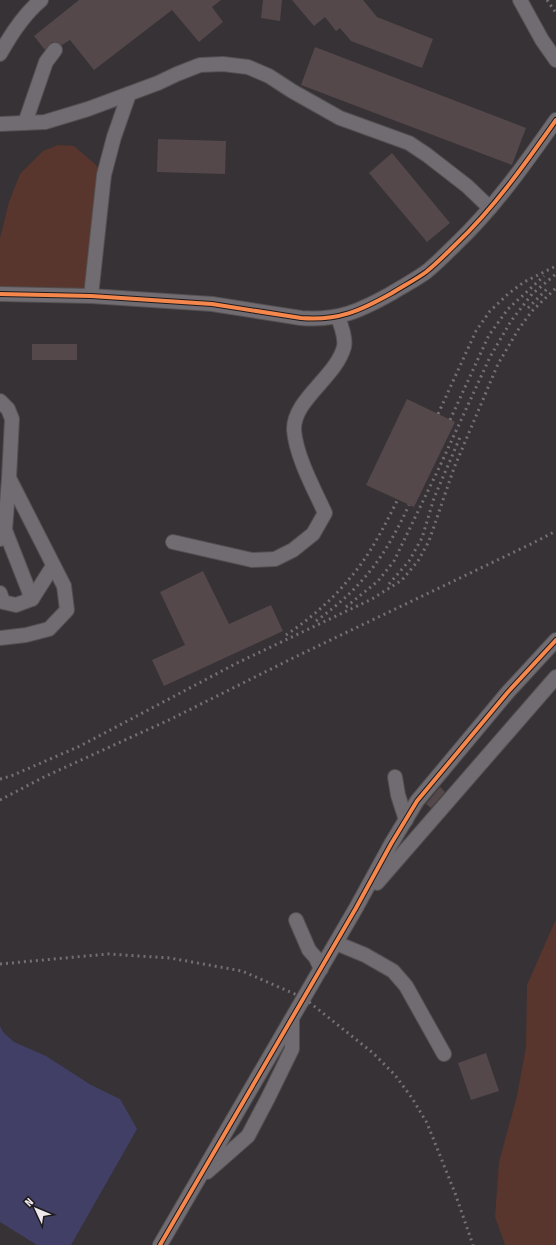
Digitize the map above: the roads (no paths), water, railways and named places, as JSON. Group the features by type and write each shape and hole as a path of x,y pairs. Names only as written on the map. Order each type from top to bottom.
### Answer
{"street":[{"path":"0,54 13,31 33,7 41,0"},
{"path":"520,0 542,40 556,60"},
{"path":"25,123 46,62 55,50"},
{"path":"0,124 45,122 88,110 200,65 223,64 248,67 269,76 292,91 340,118 409,143 428,155 467,186 490,208"},
{"path":"91,296 104,175 114,137 129,94"},
{"path":"0,294 91,296 212,304 308,319 338,317 374,303 426,272 467,234 511,184 556,120"},
{"path":"173,542 252,560 275,559 293,550 313,534 325,513 299,452 294,429 296,418 304,402 334,367 344,347 344,336 338,317"},
{"path":"0,401 8,409 12,418 9,478 2,535 32,599"},
{"path":"0,638 26,635 49,629 67,610 64,586 9,478"},
{"path":"0,593 3,602 16,605 32,599 53,566"},
{"path":"160,1245 417,801 512,687 556,640"},
{"path":"356,908 556,677"},
{"path":"395,777 398,795 406,820"},
{"path":"296,920 309,950 316,958 320,969"},
{"path":"336,943 366,955 393,972 406,986 444,1054"},
{"path":"198,1180 248,1136 292,1050 292,1018"}],"railway":[{"path":"547,0 556,13"},
{"path":"438,414 476,331 490,311 508,294 524,282 556,266"},
{"path":"346,607 378,581 394,561 490,357 511,321 532,294 556,274"},
{"path":"450,420 489,335 508,309 544,276"},
{"path":"528,308 549,287"},
{"path":"0,779 11,776 80,746 237,663 372,599 402,580 418,561 429,541 454,468 498,364 518,330 532,311 556,288"},
{"path":"389,584 409,561 422,538 434,498 461,435"},
{"path":"286,635 320,609 350,578 370,550 398,499"},
{"path":"316,621 347,596 371,570 391,540 409,505"},
{"path":"0,800 44,777 171,719 293,658 556,531"},
{"path":"0,964 108,954 170,958 242,971 304,998 373,1053 395,1075 412,1098 427,1123 455,1193 473,1245"}]}
